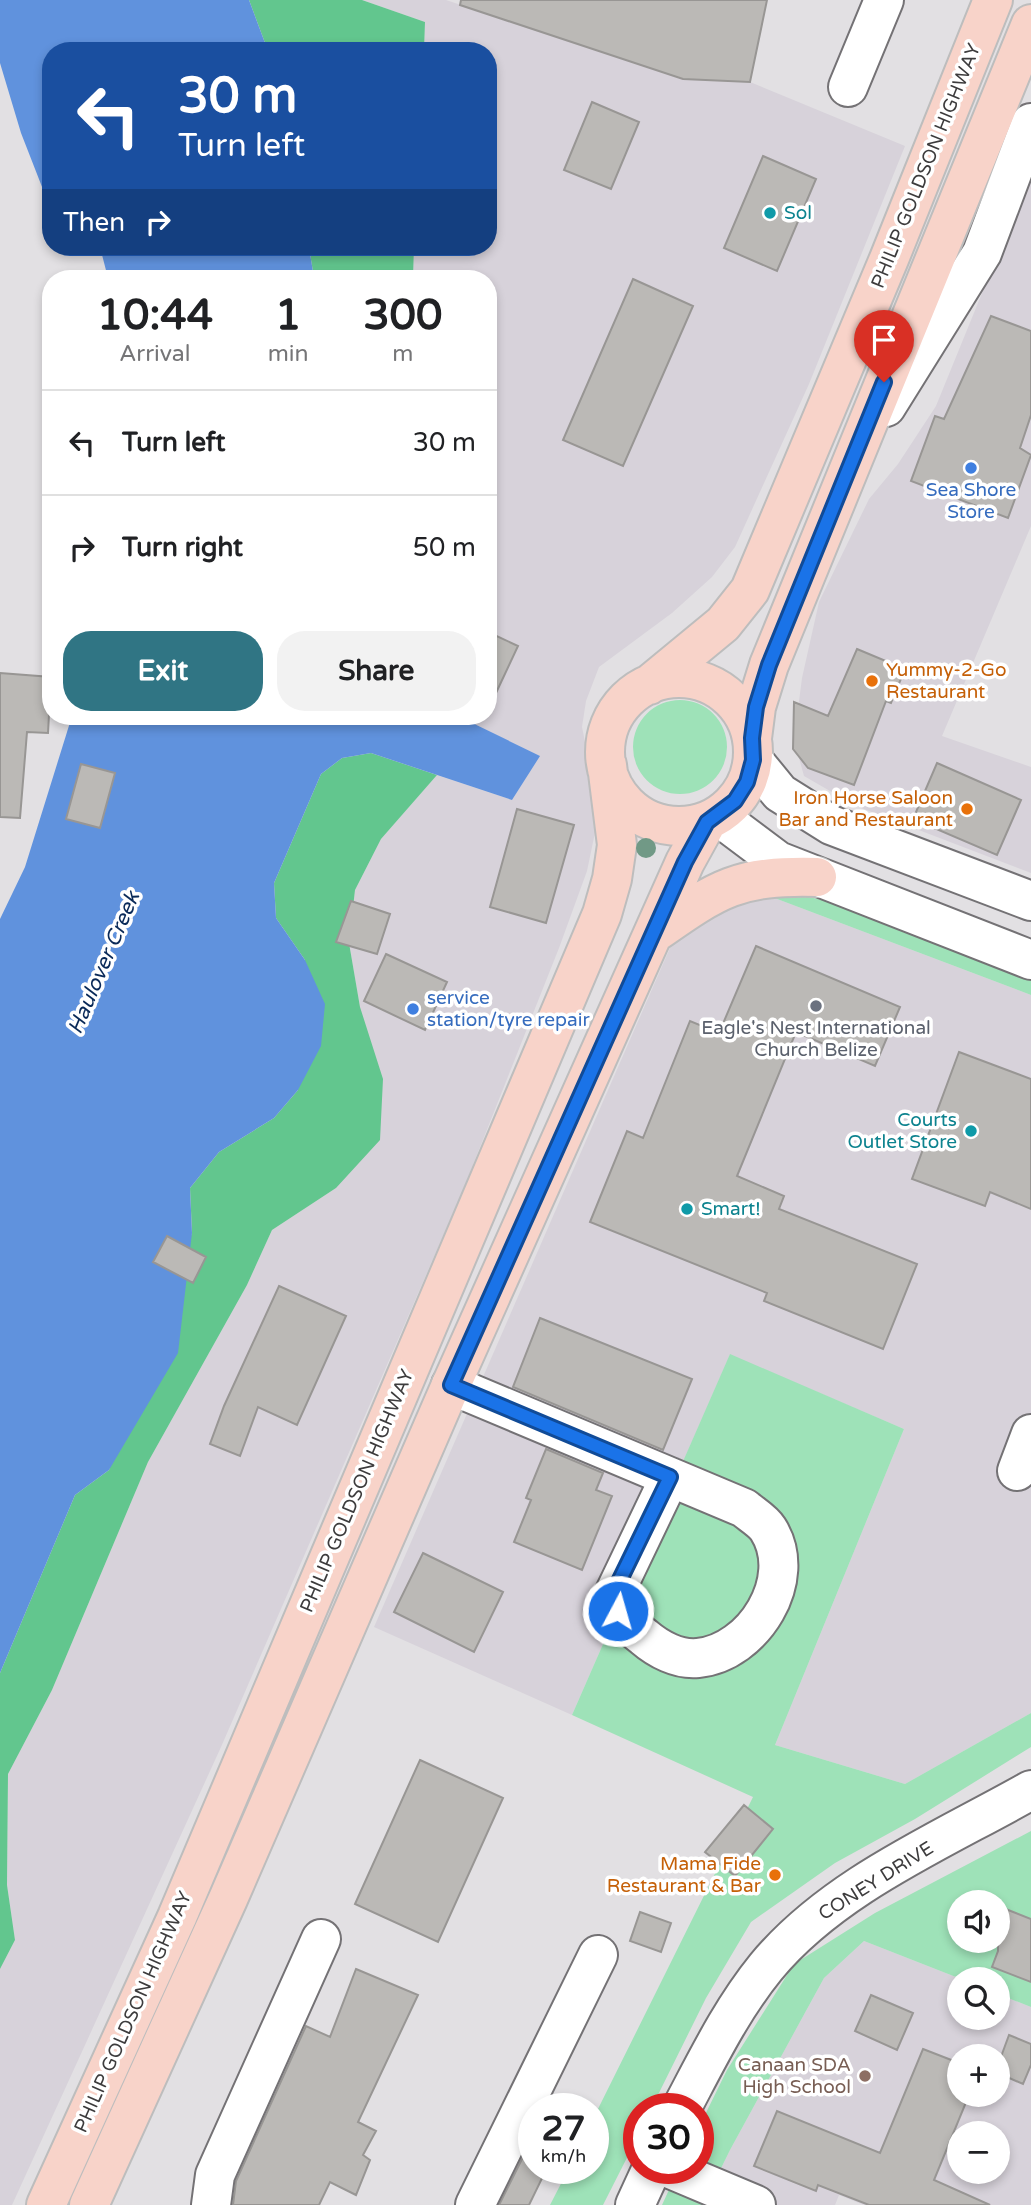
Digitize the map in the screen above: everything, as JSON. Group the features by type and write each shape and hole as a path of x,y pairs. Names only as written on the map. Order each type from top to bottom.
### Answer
{"main road":[{"name":"PHILIP GOLDSON HIGHWAY","path":"649,685 723,624 750,590 889,260 993,0"},
{"path":"752,749 745,717 732,699 713,686 692,679 670,678 649,685 629,698 614,718 607,741 607,765 614,786 626,804 643,817 664,825 685,827 713,819 741,791 752,749 756,707 769,665 1031,24"},
{"name":"PHILIP GOLDSON HIGHWAY","path":"46,2205 177,1917 602,914 612,879 617,845 607,765"},
{"name":"PHILIP GOLDSON HIGHWAY","path":"89,2205 228,1899 451,1385 656,932 685,862 713,819"},
{"path":"656,932 722,889 750,879 775,876 817,877"}],"street":[{"path":"848,87 884,0"},
{"path":"853,459 982,253 1031,123"},
{"path":"752,749 780,793 831,825 1031,901"},
{"path":"713,819 778,861 1031,960"},
{"path":"451,1385 744,1508 768,1529 778,1558 776,1594 751,1631 721,1651 696,1658 660,1650 618,1611 612,1596 670,1477"},
{"path":"1017,1471 1031,1434"},
{"name":"CONEY DRIVE","path":"690,2093 729,2020 767,1966 811,1922 871,1880 1031,1790"},
{"path":"211,2205 215,2175 321,1939"},
{"path":"475,2205 598,1955"},
{"path":"635,2205 645,2184"},
{"path":"706,2184 756,2205"}],"shaded area":[{"path":"362,0 446,0 683,79 750,82 905,146 809,384 735,547 712,577 672,613 599,667 586,701 582,727 592,776 597,823 587,871 559,948 463,1190 221,1747 12,2205 0,2205 0,1969 15,1940 7,1885 8,1774 52,1690 148,1462 247,1285 272,1230 336,1188 360,1007 349,943 355,890 381,839 437,775 512,800 539,756 476,725 497,725 497,270 413,270 414,256 497,256 497,42 424,42 425,22"},
{"path":"1031,173 1031,526 942,736 1031,767 1031,873 856,806 804,776 794,740 802,678 819,602 869,499 898,464 936,406"},
{"path":"748,888 1031,995 1031,1713 905,1784 775,1745 904,1429 730,1355 572,1715 374,1627 673,941"},
{"name":"Canaan SDA High School","path":"864,1941 947,1974 947,2030 1010,2030 1010,1999 1031,2007 1031,2205 864,2205 839,2195 835,2205 703,2205 824,1978"}],"green space":[{"path":"249,0 362,0 425,22 424,42 265,42"},
{"path":"310,256 414,256 413,270 313,270"},
{"path":"680,700 698,704 713,714 723,729 727,747 723,765 713,780 698,790 680,794 662,790 647,780 637,765 633,747 637,729 647,714 662,704"},
{"path":"371,753 437,775 381,839 355,890 349,943 360,1007 383,1079 380,1140 336,1188 272,1230 247,1285 148,1462 52,1690 8,1774 7,1885 15,1940 0,1969 0,1673 75,1495 109,1470 192,1233 190,1188 219,1152 274,1118 298,1090 305,960 276,918 274,883 321,774 342,758"},
{"path":"748,888 821,900 927,935 1031,977 1031,995"},
{"path":"730,1354 904,1429 775,1745 905,1784 1031,1713 1031,1747 915,1819 835,1863 751,1922 706,1998 659,2093 623,2093 623,2166 603,2205 550,2205 561,2184 609,2184 609,2093 606,2093 753,1797 572,1715"},
{"path":"1031,1831 1031,2007 1010,1999 1010,1967 947,1967 947,1974 864,1941 824,1978 714,2183 714,2096 727,2070 794,1964 875,1913"},
{"path":"672,2184 713,2184 703,2205 662,2205"}],"water":[{"path":"0,0 249,0 265,42 42,42 42,187 21,133 0,63"},
{"path":"102,256 310,256 313,270 106,270"},
{"name":"Haulover Creek","path":"69,725 476,725 540,756 512,800 371,753 342,758 321,774 274,883 276,918 305,960 325,1004 321,1046 298,1090 274,1118 219,1152 190,1188 192,1233 178,1353 109,1470 75,1495 0,1673 0,919 25,867"}],"building":[{"path":"461,0 767,0 750,82 683,79 460,5"},
{"path":"592,102 639,122 611,189 564,170"},
{"name":"Sol","path":"763,156 816,179 777,271 724,248"},
{"path":"633,279 693,306 623,466 563,440"},
{"path":"991,316 1031,331 1031,415 1020,448 1031,455 1008,518 911,481 935,416 944,419"},
{"path":"497,636 518,646 497,691"},
{"path":"857,649 905,669 891,703 886,701 854,785 808,768 793,749 794,702 828,716"},
{"path":"0,673 42,676 42,725 48,725 48,733 27,732 20,818 0,817"},
{"name":"Iron Horse Saloon Bar and Restaurant","path":"937,763 1021,800 997,855 913,819"},
{"path":"81,764 115,773 100,828 66,819"},
{"path":"517,809 574,825 546,923 490,907"},
{"path":"351,901 390,914 377,954 336,942"},
{"path":"756,946 900,1007 875,1066 796,1032 737,1176 784,1196 779,1209 917,1264 883,1349 764,1301 767,1293 590,1222 627,1131 643,1138 690,1021 719,1033"},
{"path":"386,954 447,982 425,1030 364,1001"},
{"name":"Courts Outlet Store","path":"959,1052 1031,1079 1031,1209 990,1192 985,1206 912,1179"},
{"path":"167,1236 206,1257 193,1283 153,1262"},
{"path":"279,1286 346,1316 297,1425 258,1407 240,1456 210,1444 224,1406"},
{"path":"540,1318 692,1379 663,1450 513,1387"},
{"path":"546,1449 603,1473 596,1490 612,1496 582,1570 514,1542 531,1500 526,1498"},
{"path":"423,1553 503,1592 474,1652 394,1612"},
{"path":"420,1760 503,1798 438,1942 355,1904"},
{"path":"744,1805 773,1829 735,1876 705,1852"},
{"path":"1010,1911 1031,1919 1031,1982 1010,1974 1010,1967 992,1967 997,1953 1010,1953"},
{"path":"640,1912 671,1923 661,1952 630,1941"},
{"path":"356,1969 418,1995 358,2122 376,2131 363,2155 370,2160 356,2195 330,2182 319,2205 233,2205 236,2181 306,2026 330,2037"},
{"path":"871,1995 913,2013 897,2050 855,2031"},
{"path":"1009,2035 1031,2044 1031,2065 1023,2084 1010,2078 1010,2044 1006,2044"},
{"path":"923,2049 947,2058 947,2107 964,2107 958,2121 947,2121 947,2148 934,2180 990,2205 869,2205 818,2185 816,2191 754,2166 777,2111 880,2153"},
{"path":"518,2167 518,2184 539,2184 529,2205 499,2205"}],"place":[{"name":"Sol","path":"770,213"},
{"name":"Sea Shore Store","path":"971,468"},
{"name":"Yummy-2-Go Restaurant","path":"872,681"},
{"name":"Iron Horse Saloon Bar and Restaurant","path":"967,809"},
{"name":"Eagle's Nest International Church Belize","path":"816,1006"},
{"name":"service station/tyre repair","path":"413,1009"},
{"name":"Courts Outlet Store","path":"971,1131"},
{"name":"Smart!","path":"687,1209"},
{"name":"Mama Fide Restaurant & Bar","path":"775,1875"},
{"name":"Canaan SDA High School","path":"865,2076"}],"route":[{"path":"618,1611 612,1596 670,1477 451,1385 656,932 685,862 707,822 735,801 747,782 753,760 752,738 756,707 769,665 884,382"}]}
